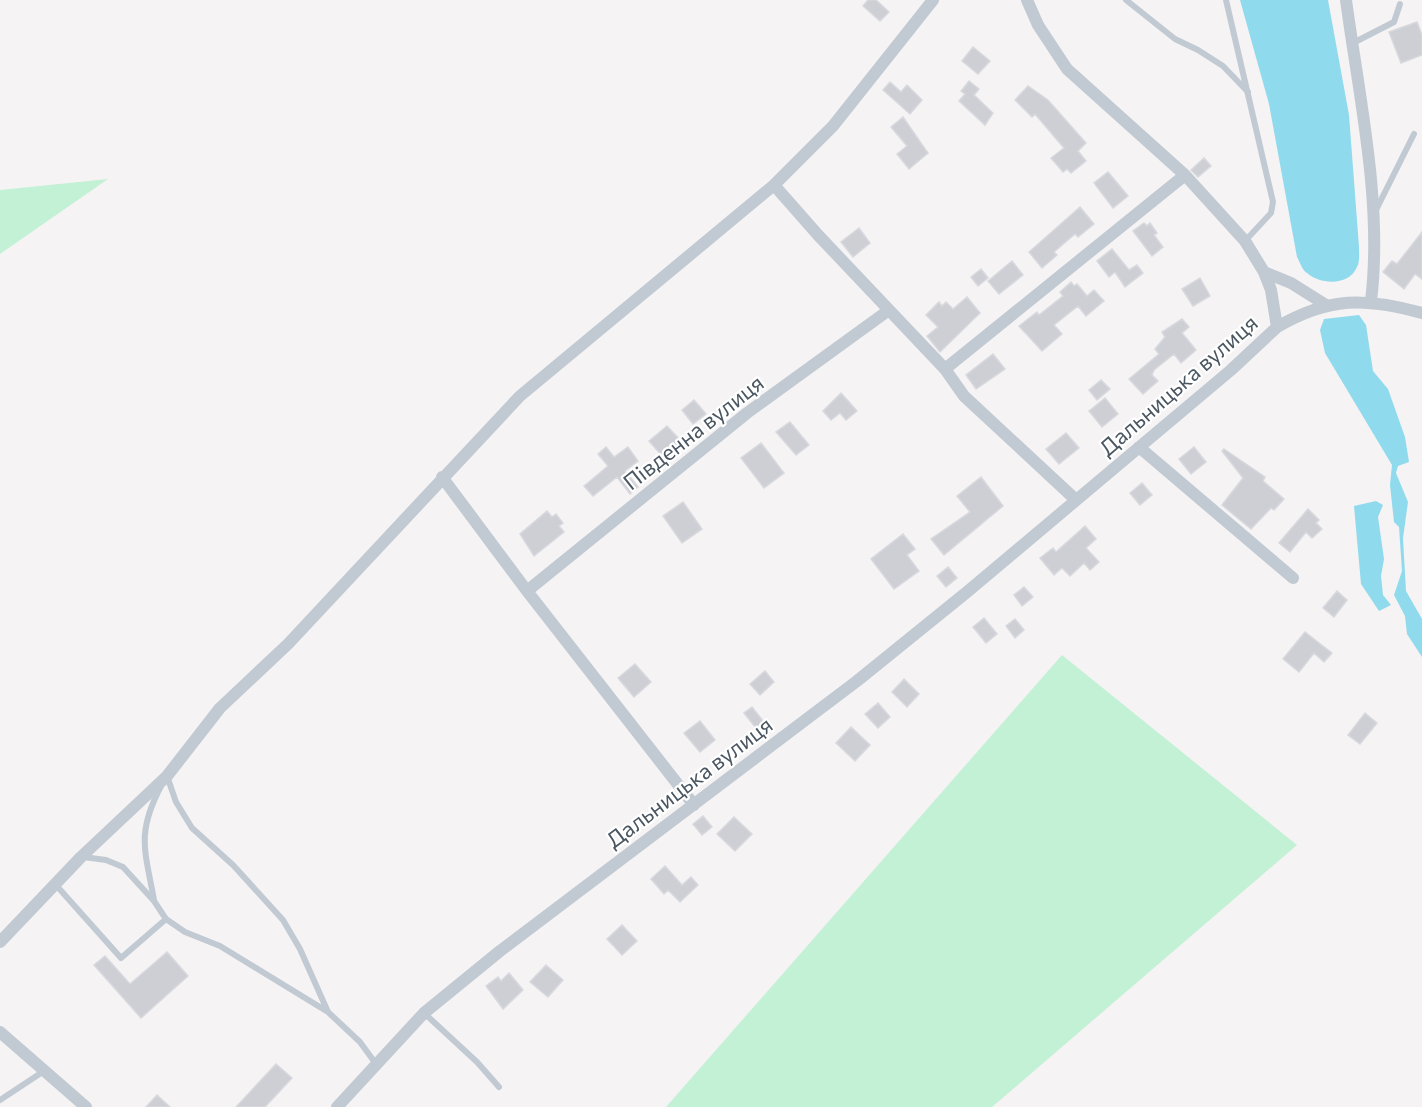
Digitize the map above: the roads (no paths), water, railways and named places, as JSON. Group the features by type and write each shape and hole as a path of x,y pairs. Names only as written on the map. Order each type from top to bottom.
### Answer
{"street":[{"path":"0,942 81,857 167,776 220,708 288,644 520,396 774,186 833,126 933,0"},
{"name":"Дальницька вулиця","path":"337,1107 424,1013 500,951 857,681 1139,447 1277,327 1271,290 1264,272 1245,241 1185,175 1067,69 1038,25 1027,0"},
{"path":"1346,0 1374,215 1375,264 1371,301"},
{"path":"945,369 1185,175"},
{"path":"774,186 945,369 964,396 1076,500"},
{"path":"1264,272 1292,283 1326,305"},
{"path":"1277,327 1299,314 1326,305 1371,301 1422,313"},
{"name":"Південна вулиця","path":"527,591 747,413 889,309"},
{"path":"1139,447 1293,578"},
{"path":"442,477 527,591 694,805"},
{"path":"0,1032 86,1107"}],"lane":[{"path":"1126,0 1175,39 1223,66 1248,92"},
{"path":"1226,0 1273,202 1271,213 1245,241"},
{"path":"1353,43 1394,22 1400,4"},
{"path":"1374,215 1414,134"},
{"path":"154,901 144,829 149,810 167,776"},
{"path":"167,776 176,802 192,828 233,865 283,920 300,949 328,1012"},
{"path":"81,857 106,860 123,867 154,901 166,919 185,932 220,946 328,1012 360,1042 376,1064"},
{"path":"55,884 121,958 166,919"},
{"path":"424,1013 477,1062 499,1088"},
{"path":"0,1100 44,1071"}],"water":[{"path":"1240,0 1328,0 1349,115 1359,247 1357,267 1348,278 1334,282 1320,280 1304,270 1297,257 1269,104"},
{"path":"1359,315 1366,325 1373,371 1388,389 1405,437 1409,462 1398,466 1396,473 1408,502 1403,538 1406,591 1422,619 1422,657 1407,634 1405,616 1394,595 1402,571 1399,527 1394,522 1390,485 1392,465 1325,353 1320,330 1324,319"},
{"path":"1376,501 1383,505 1378,517 1384,559 1381,576 1383,595 1391,605 1379,611 1361,584 1354,506"}]}
